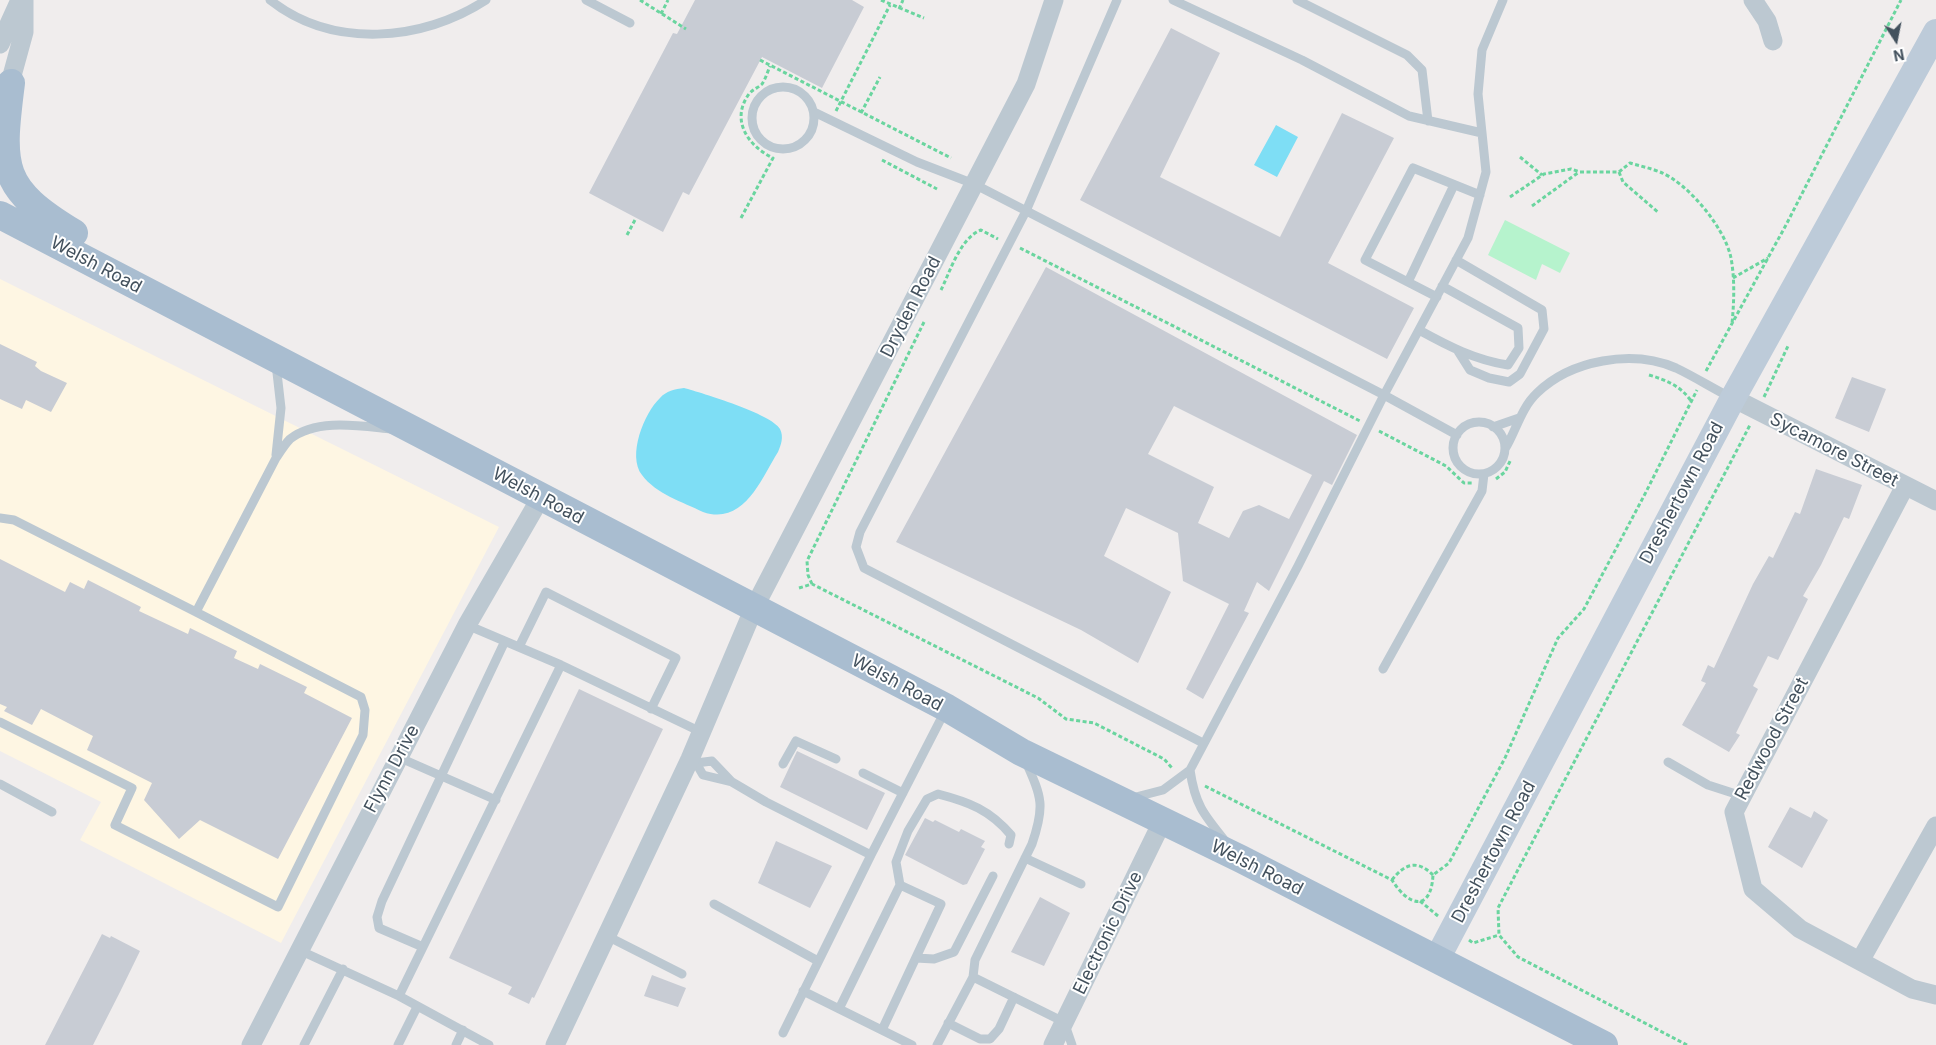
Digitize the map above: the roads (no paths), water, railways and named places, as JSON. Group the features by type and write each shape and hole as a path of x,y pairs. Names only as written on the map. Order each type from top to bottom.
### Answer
{"main road":[{"name":"Dreshertown Road","path":"1437,959 1733,398 1934,41"},
{"path":"11,83 2,150 3,160 12,185 19,196 42,216 83,238 131,284"},
{"name":"Welsh Road","path":"0,215 946,708 1021,752 1241,859 1604,1045"},
{"name":"Welsh Road","path":"0,234 151,311 192,316"}],"street":[{"path":"0,44 20,0"},
{"path":"0,111 11,83 24,32 24,0"},
{"name":"Dryden Road","path":"754,608 1026,84 1054,0"},
{"path":"1753,0 1767,21 1773,41"},
{"name":"Sycamore Street","path":"1733,398 1936,501"},
{"name":"Redwood Street","path":"1905,486 1734,812 1753,889 1800,928 1912,989 1936,995"},
{"name":"Flynn Drive","path":"251,1045 467,624 541,497"},
{"path":"555,1045 693,761 701,732 754,608"},
{"name":"Electronic Drive","path":"1053,1045 1163,820"},
{"path":"1860,961 1936,826"}],"lane":[{"path":"270,0 287,12 318,26 338,30 385,34 437,26 461,15 486,0"},
{"path":"586,0 630,23"},
{"path":"1117,0 1026,211 860,532 856,547 864,568 1203,743"},
{"path":"1173,0 1302,60 1409,116 1482,133"},
{"path":"1297,0 1407,55 1422,70 1428,121"},
{"path":"1123,801 1163,790 1174,784 1190,770 1468,238 1486,172 1478,94 1482,50 1503,0"},
{"path":"814,112 811,132 797,146 788,149 773,147 760,139 752,120 753,110 761,96 774,88 784,86 803,94 810,102 814,112 918,162 974,184 1457,434"},
{"path":"1436,297 1365,260 1413,168 1480,195"},
{"path":"1408,282 1454,185"},
{"path":"1456,260 1542,310 1544,329 1520,374 1510,382 1489,378 1470,370 1458,351"},
{"path":"1419,330 1458,351 1494,363 1508,365 1519,348 1518,328 1442,286"},
{"path":"276,359 280,408 276,458"},
{"path":"1505,449 1499,432 1493,427 1478,423 1470,424 1457,434 1453,451 1460,466 1467,472 1484,474 1499,464 1516,430 1519,418 1536,393 1570,369 1612,360 1641,360 1675,368 1733,398"},
{"path":"1493,427 1519,418"},
{"path":"196,612 276,458 290,440 306,431 333,425 415,432"},
{"path":"1383,669 1482,491 1484,474"},
{"path":"0,518 14,520 361,697 365,710 362,735 278,906 115,825 132,788 0,722"},
{"path":"519,647 546,592 676,658 652,709"},
{"path":"467,624 561,665 701,732"},
{"path":"423,947 379,928 377,916 382,901 505,641"},
{"path":"399,996 561,665"},
{"path":"783,1033 946,708"},
{"path":"783,764 796,741 836,759"},
{"path":"937,1045 972,977 974,960 1026,858 1039,824 1042,806 1040,792 1021,752"},
{"path":"398,757 496,800"},
{"path":"693,761 712,761 732,782 766,802 871,855"},
{"path":"693,761 703,775 732,782"},
{"path":"1668,762 1708,785 1742,796"},
{"path":"1190,770 1195,797 1200,810 1241,859"},
{"path":"864,773 903,793"},
{"path":"0,784 52,812"},
{"path":"839,1009 900,885 896,862 908,832 927,799 938,794 965,801 997,818 1011,835 1009,844"},
{"path":"1026,858 1081,884"},
{"path":"916,958 934,959 954,952 993,876"},
{"path":"882,1030 941,904 900,885"},
{"path":"714,904 818,961"},
{"path":"607,936 682,974"},
{"path":"299,950 399,996 489,1045"},
{"path":"304,1045 343,969"},
{"path":"972,977 1064,1022 1072,1045"},
{"path":"803,991 912,1045"},
{"path":"948,1023 980,1039 990,1038 999,1029 1014,997"},
{"path":"398,1045 417,1007"},
{"path":"456,1045 463,1030"}],"water":[{"path":"1276,125 1298,137 1277,177 1254,165"},
{"path":"684,388 751,411 774,423 780,429 782,441 778,452 758,487 740,506 730,512 717,515 703,512 670,497 648,482 638,467 636,457 639,435 648,414 665,394"}]}
